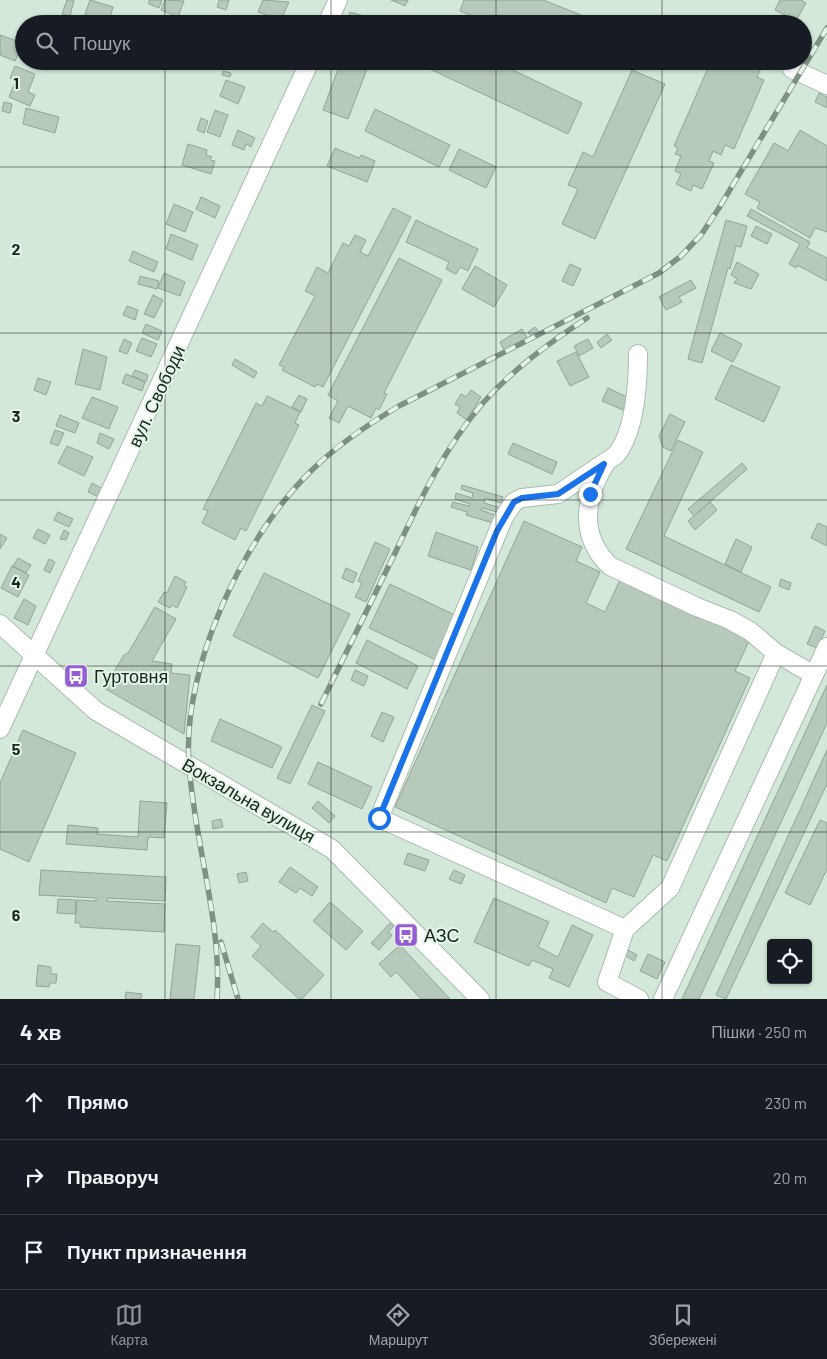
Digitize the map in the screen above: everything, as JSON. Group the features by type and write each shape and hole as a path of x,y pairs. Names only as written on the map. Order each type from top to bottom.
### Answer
{"street":[{"path":"331,15 338,0"},
{"name":"вул. Свободи","path":"0,729 36,655 306,70"},
{"path":"794,70 827,85"},
{"path":"625,929 379,818 497,531 509,507 522,498 558,494 604,464 623,447 638,381 638,354"},
{"path":"604,464 590,494 587,510 589,536 602,558 610,566 697,608 730,620 750,631 776,653 814,675"},
{"name":"Вокзальна вулиця","path":"0,624 96,711 332,849 480,999"},
{"path":"663,999 827,647"},
{"path":"640,999 607,982 625,929 670,888 776,653"}],"building":[{"path":"67,0 74,0 70,15 62,14"},
{"path":"90,0 113,7 111,15 85,15"},
{"path":"149,0 162,0 159,8 149,4"},
{"path":"165,0 184,1 179,15 173,15 161,10"},
{"path":"219,0 229,0 226,10 217,7"},
{"path":"263,0 289,2 283,15 267,15 258,12"},
{"path":"391,0 408,0 405,6"},
{"path":"464,0 543,0 581,15 470,15 460,11"},
{"path":"780,0 801,0 806,3 799,15 785,15 775,10"},
{"path":"350,12 360,15 349,15"},
{"path":"0,35 15,40 15,61 0,55"},
{"path":"15,66 15,70 25,70 35,74 28,92 35,95 30,106 9,97 16,80 10,78"},
{"path":"338,70 367,70 348,119 323,110"},
{"path":"432,70 513,70 582,103 568,134"},
{"path":"632,70 665,84 595,239 562,224 578,189 568,185 583,152 593,157"},
{"path":"707,70 760,70 757,77 764,80 734,149 725,145 721,155 713,151 709,161 714,163 702,189 693,185 691,191 676,184 681,174 675,171 681,156 675,154 678,148 674,146"},
{"path":"223,71 231,73 230,77 222,75"},
{"path":"226,80 245,87 238,104 220,96"},
{"path":"819,93 827,97 827,108 815,102"},
{"path":"4,102 12,104 10,113 2,111"},
{"path":"26,108 59,117 55,133 23,124"},
{"path":"375,109 450,145 439,167 365,131"},
{"path":"215,110 228,115 220,137 207,132"},
{"path":"201,118 208,121 204,133 197,130"},
{"path":"238,130 255,138 251,147 246,144 244,150 232,145"},
{"path":"800,130 827,146 827,232 815,228 810,238 757,208 760,202 745,194 774,143 788,151"},
{"path":"188,144 207,150 206,155 212,157 210,160 215,161 211,174 182,165"},
{"path":"335,148 359,158 361,155 375,161 367,182 327,166"},
{"path":"459,149 496,167 486,188 449,170"},
{"path":"201,197 220,206 215,218 196,209"},
{"path":"174,204 193,212 185,232 166,224"},
{"path":"393,208 411,217 323,387 317,384 315,387 282,370 284,367 279,365 315,296 305,291 317,267 328,273 343,243 349,246 355,235 366,240 360,252 368,256"},
{"path":"751,209 810,242 807,248 827,258 827,281 797,265 796,268 789,264 800,244 747,216"},
{"path":"416,220 478,249 468,271 460,267 456,274 446,269 449,262 406,242"},
{"path":"726,220 747,226 741,247 736,246 730,269 728,268 702,363 688,359"},
{"path":"756,226 772,234 767,244 751,236"},
{"path":"171,234 198,245 192,260 166,249"},
{"path":"133,251 158,262 154,272 129,261"},
{"path":"399,258 442,280 384,393 387,394 379,410 376,408 371,418 348,406 339,423 329,418 338,401 328,395"},
{"path":"737,262 759,274 751,289 734,283 737,279 731,275"},
{"path":"570,264 581,269 573,286 562,281"},
{"path":"475,266 507,285 494,307 462,289"},
{"path":"164,273 185,282 180,296 158,288"},
{"path":"140,276 159,281 157,289 138,284"},
{"path":"691,280 696,288 679,297 682,302 666,310 659,297"},
{"path":"153,295 163,300 154,318 144,314"},
{"path":"127,306 138,310 135,320 123,315"},
{"path":"146,324 162,331 158,340 142,333"},
{"path":"535,327 539,332 532,337 528,332"},
{"path":"522,329 527,338 505,352 500,342"},
{"path":"720,333 742,344 733,362 711,351"},
{"path":"607,334 612,340 601,348 597,342"},
{"path":"142,338 157,344 151,357 136,351"},
{"path":"124,339 132,343 127,354 119,351"},
{"path":"588,339 593,348 579,356 574,346"},
{"path":"83,349 107,357 100,390 75,384"},
{"path":"576,352 589,377 570,386 557,361"},
{"path":"235,359 257,372 254,378 232,365"},
{"path":"731,365 780,387 764,422 715,399"},
{"path":"135,370 148,375 146,382 132,376"},
{"path":"126,374 145,382 142,391 122,383"},
{"path":"38,378 51,382 46,395 34,390"},
{"path":"608,388 629,398 623,410 602,401"},
{"path":"471,390 481,397 467,420 457,413 460,407 455,404 461,394 466,397"},
{"path":"299,395 307,399 301,412 292,407"},
{"path":"267,396 300,412 295,423 299,425 246,531 241,528 235,540 202,523 208,511 203,509 256,403 262,406"},
{"path":"92,397 118,407 109,429 82,418"},
{"path":"670,414 685,422 671,451 663,447 659,436"},
{"path":"60,415 79,423 75,433 56,426"},
{"path":"55,430 64,433 58,446 50,443"},
{"path":"100,433 114,439 109,449 97,443"},
{"path":"678,440 703,452 664,536 771,587 759,612 626,549"},
{"path":"513,443 557,462 552,474 508,454"},
{"path":"67,446 93,457 84,476 58,463"},
{"path":"742,463 747,469 694,516 688,509"},
{"path":"92,483 103,489 99,497 88,492"},
{"path":"462,485 503,497 501,503 485,498 484,503 498,507 497,512 482,508 481,510 495,515 493,523 466,515 467,512 451,507 453,502 469,506 470,504 455,499 456,493 472,498 473,493 461,489"},
{"path":"710,502 717,510 695,530 688,521"},
{"path":"58,512 73,519 69,527 54,520"},
{"path":"524,521 582,547 576,561 600,572 586,603 605,612 620,580 750,639 735,671 750,678 667,861 653,855 634,897 612,888 606,903 395,807"},
{"path":"818,523 827,527 827,546 811,538"},
{"path":"38,529 50,535 45,544 33,538"},
{"path":"64,530 69,533 66,540 60,539"},
{"path":"436,532 478,547 471,570 428,556"},
{"path":"0,534 7,538 0,549"},
{"path":"736,539 752,547 741,572 725,564"},
{"path":"375,542 390,549 366,602 355,597 362,583 358,581"},
{"path":"18,558 31,565 26,573 13,566"},
{"path":"49,559 55,562 50,573 44,570"},
{"path":"12,566 29,575 18,597 1,588"},
{"path":"346,568 357,573 353,583 342,578"},
{"path":"264,573 350,614 318,678 233,636"},
{"path":"175,576 186,582 184,586 187,587 177,608 172,605 170,608 158,602 164,592 167,593"},
{"path":"781,579 791,583 789,590 779,586"},
{"path":"390,584 459,617 438,661 369,628"},
{"path":"24,599 36,606 28,625 14,618"},
{"path":"155,607 176,619 152,661 172,664 171,673 190,675 184,734 104,688 124,655 128,653"},
{"path":"815,626 825,631 817,648 807,644"},
{"path":"367,640 418,666 407,689 356,663"},
{"path":"355,670 368,676 364,686 351,680"},
{"path":"827,685 827,723 699,999 682,999"},
{"path":"312,705 325,711 290,784 277,778"},
{"path":"382,712 394,717 383,742 371,736"},
{"path":"220,719 282,747 272,768 211,741"},
{"path":"23,730 76,753 29,862 0,849 0,783"},
{"path":"827,750 827,784 726,999 716,995"},
{"path":"318,762 372,787 362,809 308,784"},
{"path":"140,801 167,803 164,838 148,837 147,850 66,844 68,825 98,828 97,834 138,837"},
{"path":"318,801 335,816 329,823 312,808"},
{"path":"221,819 223,827 213,829 212,821"},
{"path":"820,820 827,823 827,869 810,905 785,893"},
{"path":"408,853 429,860 425,871 404,864"},
{"path":"290,867 318,887 312,896 300,888 296,893 279,882"},
{"path":"41,870 166,877 165,901 107,898 107,901 165,904 164,932 80,927 80,923 75,923 77,900 96,901 96,898 39,895"},
{"path":"454,870 465,875 461,884 449,879"},
{"path":"246,872 248,881 239,883 237,874"},
{"path":"494,898 549,922 538,947 558,957 572,925 593,935 569,987 549,978 553,969 532,960 529,966 474,942"},
{"path":"58,899 76,900 75,914 57,913"},
{"path":"330,902 363,931 346,950 313,921"},
{"path":"263,923 273,932 275,930 324,975 302,999 299,999 252,956 261,946 251,937"},
{"path":"390,923 394,926 388,932 392,935 379,950 371,943"},
{"path":"176,944 200,946 194,999 170,999"},
{"path":"400,945 450,999 421,999 396,972 391,977 379,964"},
{"path":"628,950 637,955 634,961 625,955"},
{"path":"648,954 665,962 657,979 640,971"},
{"path":"38,965 51,967 51,974 57,974 56,983 50,983 49,987 36,986"},
{"path":"126,992 142,994 141,999 125,999"}],"railway":[{"path":"812,53 827,28"},
{"path":"217,999 217,969 212,910 192,793 189,763 189,726 196,687 207,646 222,606 241,567 262,531 286,499 311,471 342,444 375,421 399,406 659,273 681,256 701,235 719,208 802,70"},
{"path":"321,704 424,493 456,438 482,404 518,368 587,318"},
{"path":"221,942 238,999"}],"place":[{"name":"Гуртовня","path":"76,676"},
{"name":"АЗС","path":"406,935"}],"route":[{"path":"379,818 497,531 509,507 522,498 558,494 604,464 590,494"}]}
